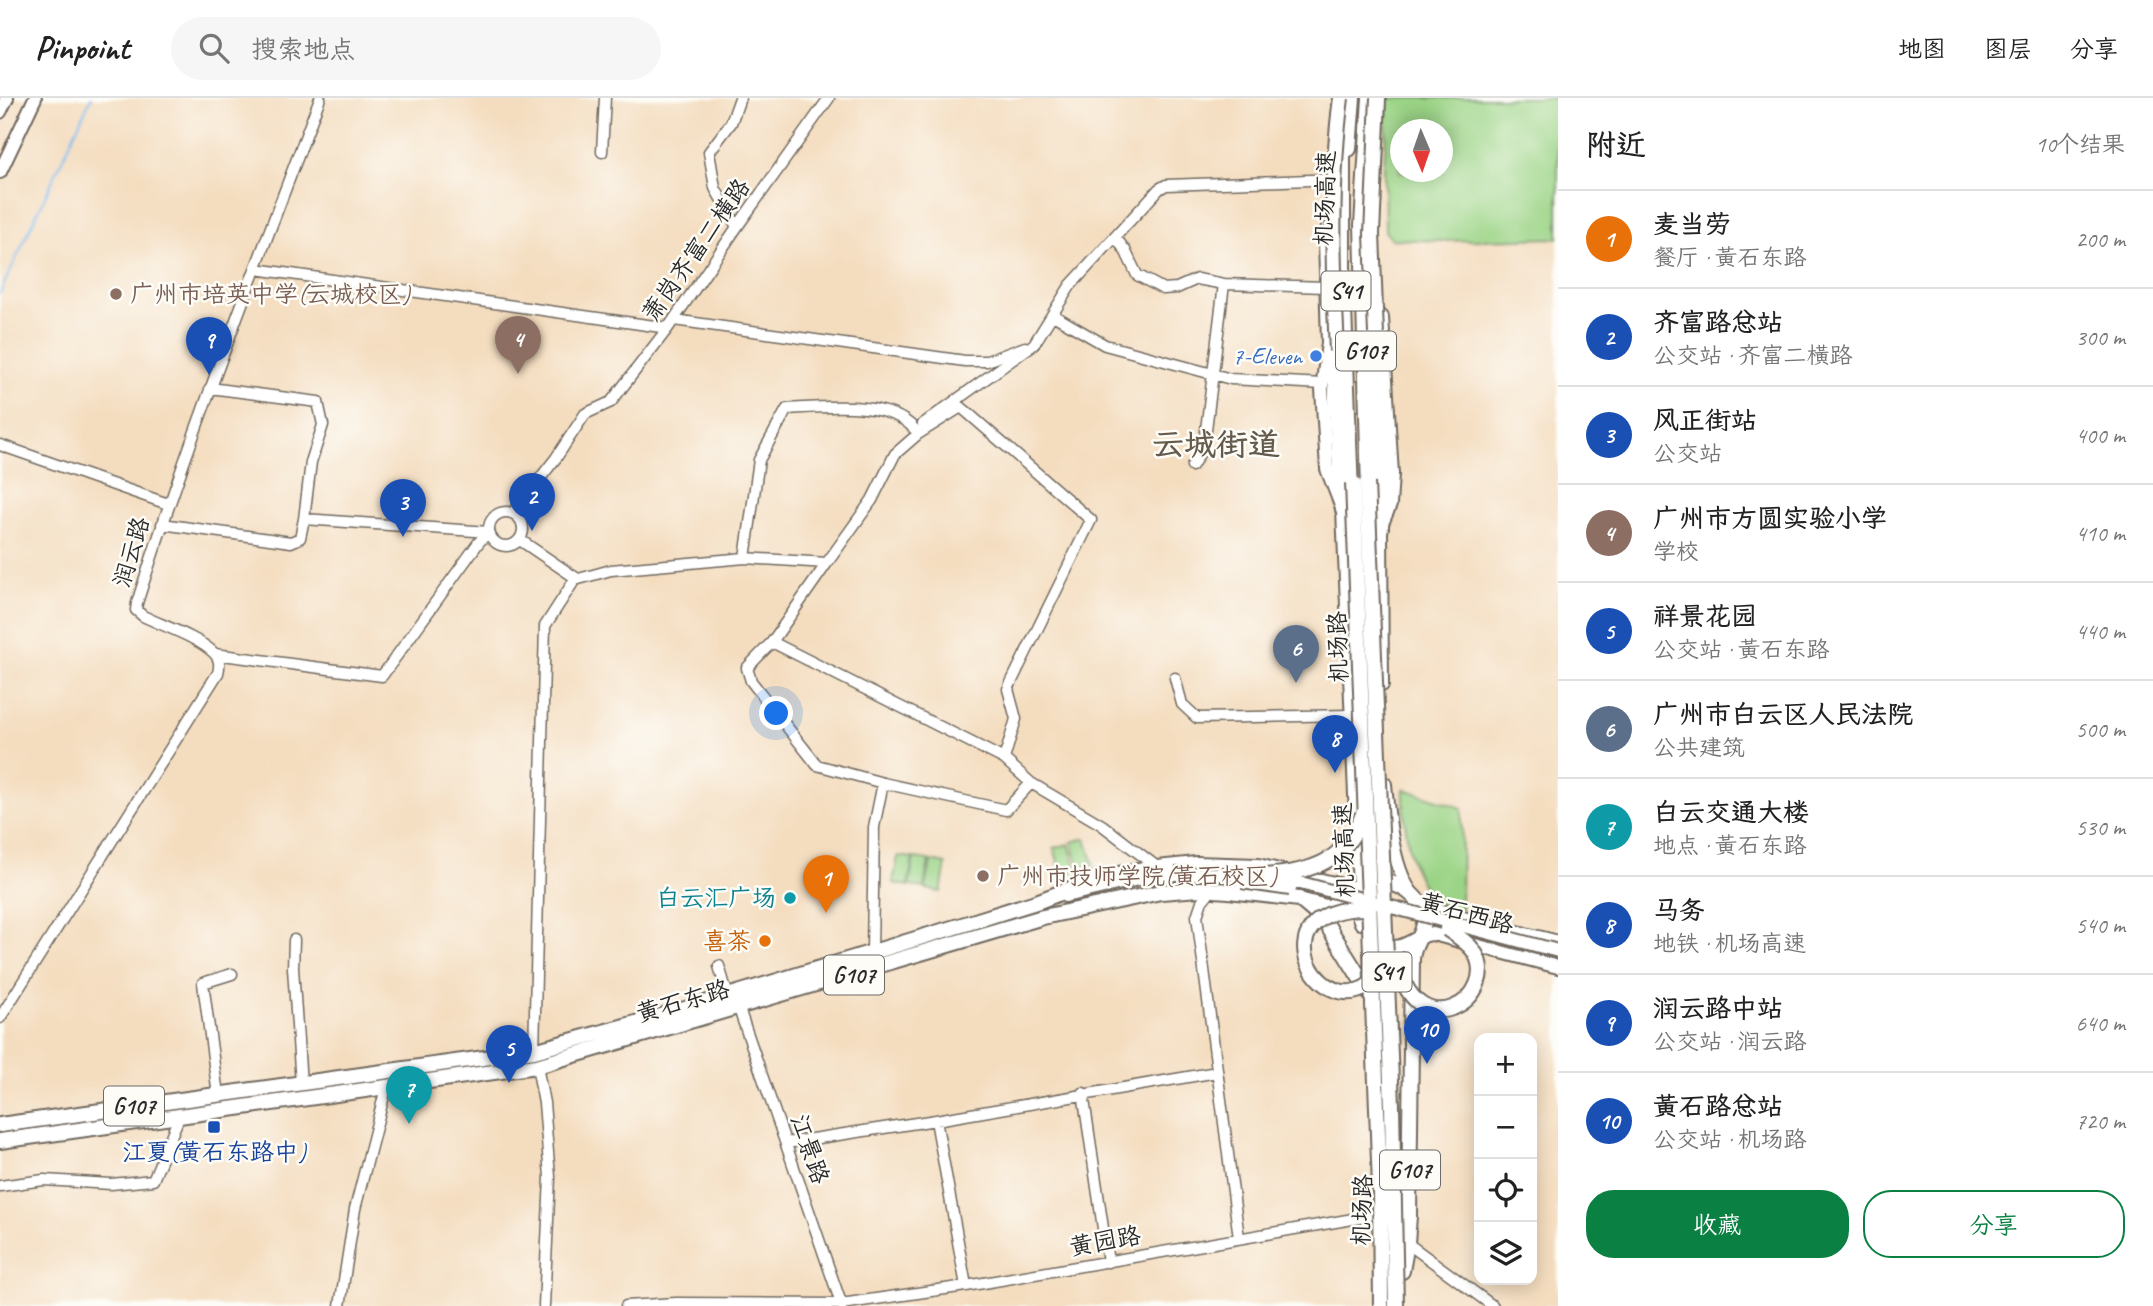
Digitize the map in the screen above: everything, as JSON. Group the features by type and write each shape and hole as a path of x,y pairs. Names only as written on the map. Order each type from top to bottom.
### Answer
{"highway":[{"path":"1341,98 1336,142 1334,215 1335,412 1343,510"},
{"name":"机场路","path":"1347,98 1342,198 1350,474 1362,545 1367,800 1391,958"},
{"name":"机场高速","path":"1353,98 1346,204 1346,314 1379,1147 1379,1306"},
{"name":"机场路","path":"1362,545 1369,477 1362,225 1368,98"},
{"name":"机场高速","path":"1368,98 1360,191 1361,310 1392,1106 1396,1306"},
{"path":"1378,98 1372,223 1382,476 1381,528"},
{"name":"机场路","path":"1366,655 1391,958 1392,1127 1386,1236 1377,1276"},
{"path":"1264,876 1310,869 1331,858 1354,834 1367,800"},
{"name":"G107","path":"1040,901 1100,878 1157,867 1196,864 1244,865 1338,884 1365,900 1366,884 1380,882 1399,886 1414,896 1424,918 1422,931 1416,941"},
{"path":"1299,899 1306,891 1305,882 1300,876"},
{"path":"1331,907 1341,897 1338,884"},
{"name":"G107","path":"1043,917 1145,894 1211,890 1299,899 1324,920 1374,1002"},
{"path":"1365,900 1321,917 1308,935 1306,946 1312,974 1332,989 1351,991 1370,985 1391,958"},
{"name":"黄石东路","path":"0,1125 534,1051 728,996 1040,901"},
{"name":"黄石东路","path":"0,1141 537,1066 739,1009 1043,917"},
{"path":"1391,958 1406,989 1416,1002 1438,1010 1459,1005 1475,989 1479,977 1478,962 1468,944 1447,929"},
{"name":"机场路","path":"1402,1271 1407,1243 1412,959 1416,941"},
{"path":"1374,1002 1384,994 1395,993 1411,1002"},
{"name":"机场路","path":"1374,1002 1379,1306"},
{"name":"机场路","path":"1392,1127 1402,1271 1401,1306"}],"main road":[{"path":"0,112 7,98"},
{"path":"0,172 35,98"},
{"path":"1342,198 1331,213 1326,229 1328,343 1323,384 1327,470 1332,488 1362,545"},
{"path":"1362,225 1375,246 1379,261 1391,426 1392,488 1390,505 1381,528"},
{"path":"1350,474 1343,510 1354,786 1365,900 1356,909 1361,923"},
{"path":"1369,477 1381,528 1380,621 1385,783 1395,849 1404,878 1414,896 1430,907 1558,942"},
{"path":"1354,786 1376,789 1385,783"},
{"name":"黄石东路","path":"1040,901 1126,882 1207,873 1264,876 1365,900"},
{"name":"黄石东路","path":"1043,917 1094,898 1175,878 1265,885 1365,900"},
{"path":"1299,899 1352,914 1372,939 1383,945 1394,947 1416,941 1428,934 1558,967"},
{"name":"黄石西路","path":"1365,900 1447,929 1558,958"},
{"name":"黄石西路","path":"1365,900 1558,951"},
{"path":"1464,942 1471,919"},
{"path":"1372,939 1374,1002"}],"street":[{"name":"润云路","path":"215,654 204,645 136,610 168,504 320,98"},
{"path":"602,152 605,98"},
{"path":"737,227 715,188 709,152 731,123 740,98"},
{"name":"萧岗齐富二横路","path":"513,513 556,458 585,414 611,402 671,324 829,98"},
{"path":"1031,783 1006,810 883,783 817,765 751,681 747,668 772,642 872,500 895,454 917,431 1034,344 1070,286 1159,188 1166,185 1342,179"},
{"path":"1115,237 1125,250 1137,275 1163,289 1177,288 1197,279 1224,284 1326,287"},
{"path":"256,269 965,361 987,361 1034,344"},
{"path":"1192,466 1204,446 1224,284"},
{"path":"1053,315 1105,345 1231,379 1323,384"},
{"path":"162,524 291,542 300,538 311,462 323,425 318,402 210,388"},
{"path":"745,558 759,460 787,409 856,406 888,412 917,431"},
{"path":"917,431 961,407 1091,520 1008,690 1016,719 1004,759"},
{"path":"0,445 168,504"},
{"path":"215,654 382,676 489,532 494,517 502,513 513,513 520,518 523,526 520,540 504,547 495,543 489,532"},
{"path":"304,519 489,532"},
{"path":"520,540 576,578 575,580"},
{"path":"534,1051 545,626 575,580 611,570 745,558 827,563"},
{"path":"772,642 1004,759 1031,783 1102,825 1157,867"},
{"path":"0,1018 218,673 220,664 215,654"},
{"path":"1175,678 1182,704 1197,718 1351,715"},
{"path":"872,952 874,827 883,783"},
{"path":"1211,890 1202,901 1197,916 1239,1238"},
{"path":"294,940 293,968 301,1084"},
{"path":"719,966 728,996"},
{"path":"218,1096 203,983 232,974"},
{"name":"江景路","path":"739,1009 842,1305"},
{"path":"537,1066 544,1103 551,1177 544,1306"},
{"path":"786,1143 1217,1072"},
{"path":"341,1306 355,1209 386,1088"},
{"path":"1083,1093 1108,1262"},
{"path":"0,1186 44,1181 111,1184 153,1180 179,1117"},
{"path":"936,1120 965,1286"},
{"name":"黄园路","path":"626,1306 676,1303 842,1305 1376,1215"},
{"path":"1407,1243 1493,1306"}],"green space":[{"path":"1388,98 1558,98 1558,238 1442,241 1391,239 1385,231 1384,166"},
{"path":"1404,789 1462,808 1461,911 1445,907 1423,886 1407,837"},
{"path":"1086,838 1094,865 1080,869 1072,842"},
{"path":"1069,844 1077,871 1062,875 1054,848"},
{"path":"898,856 913,858 908,886 893,883"},
{"path":"914,858 929,860 924,888 909,886"},
{"path":"931,861 946,864 941,892 926,889"}],"waterway":[{"path":"0,293 91,98"}],"place":[{"name":"广州市培英中学(云城校区)","path":"116,294"},
{"name":"7-Eleven","path":"1316,356"},
{"name":"广州市方圆实验小学","path":"518,374"},
{"name":"润云路中站","path":"209,375"},
{"name":"齐富路总站","path":"532,531"},
{"name":"风正街站","path":"403,537"},
{"name":"广州市白云区人民法院","path":"1296,683"},
{"name":"马务","path":"1335,773"},
{"name":"广州市技师学院(黄石校区)","path":"983,876"},
{"name":"白云汇广场","path":"790,898"},
{"name":"麦当劳","path":"826,913"},
{"name":"喜茶","path":"765,941"},
{"name":"黄石路总站","path":"1427,1064"},
{"name":"祥景花园","path":"509,1083"},
{"name":"白云交通大楼","path":"409,1124"},
{"name":"江夏(黄石东路中)","path":"214,1127"}],"district":[{"name":"云城街道","path":"1216,444"}]}
